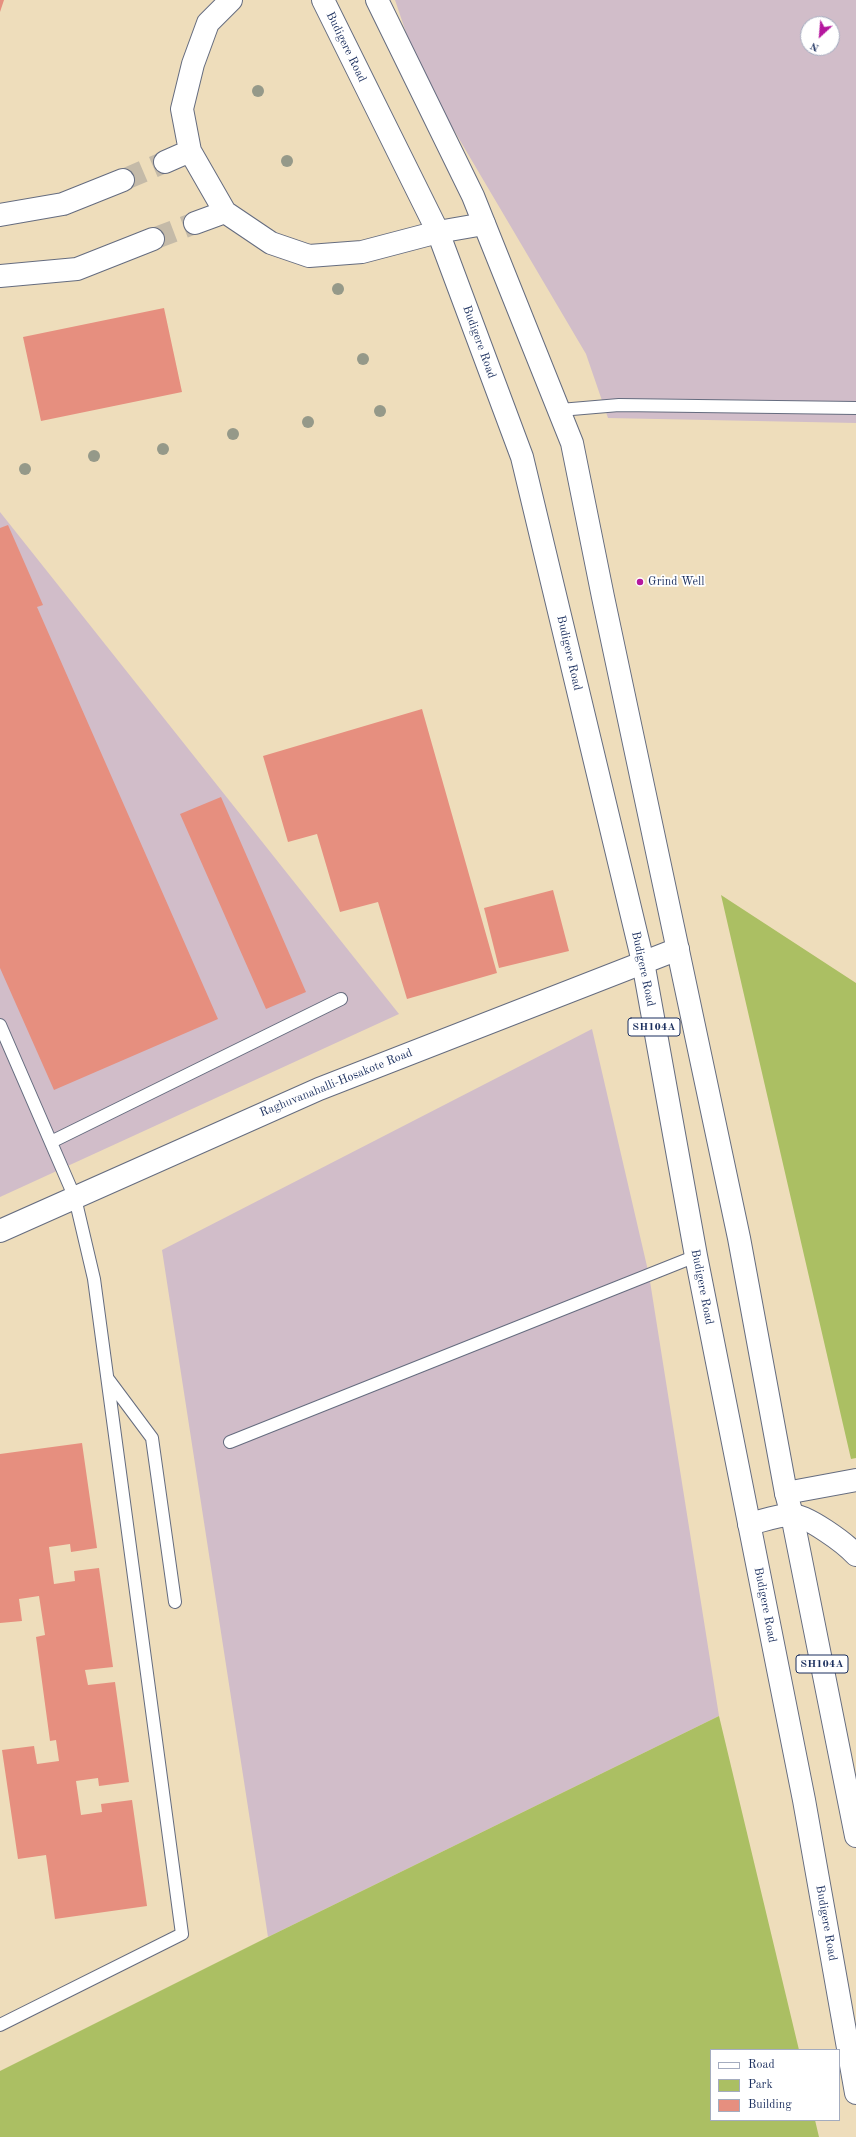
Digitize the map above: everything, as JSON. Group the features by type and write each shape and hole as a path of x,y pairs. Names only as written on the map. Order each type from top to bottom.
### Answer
{"main road":[{"path":"231,0 208,23 193,64 182,109 190,151 225,212 271,243 309,256 362,252 438,232 484,224"},
{"name":"Budigere Road","path":"323,0 438,232 522,457 642,962 696,1256 804,1800 856,2093"},
{"name":"SH104A","path":"377,0 473,196 572,443 603,597 739,1238 786,1493 792,1515 856,1836"},
{"path":"165,162 190,151"},
{"path":"0,215 63,204 123,180"},
{"path":"195,223 225,212"},
{"path":"0,276 77,269 153,239"},
{"name":"Raghuvanahalli-Hosakote Road","path":"0,1231 319,1089 678,949"},
{"path":"786,1493 856,1480"},
{"path":"749,1524 792,1515 822,1528 848,1546 856,1555"}],"lane":[{"path":"560,410 619,405 856,408"},
{"path":"51,1142 341,999"},
{"path":"0,1025 75,1198 94,1279 182,1934 0,2025"},
{"path":"230,1442 696,1256"},
{"path":"107,1378 152,1438 175,1602"}],"shaded area":[{"path":"395,0 856,0 856,423 608,418 586,354 419,71"},
{"path":"0,512 399,1014 0,1197"},
{"path":"592,1029 649,1275 719,1716 268,1937 162,1250"}],"green space":[{"path":"721,895 856,983 856,1458 851,1459"},
{"path":"719,1716 799,2049 710,2049 710,2121 815,2121 819,2137 0,2137 0,2071 268,1937"}],"building":[{"path":"0,0 4,0 0,12"},
{"path":"164,308 182,392 41,421 23,337"},
{"path":"8,525 43,605 37,607 218,1019 54,1090 0,968 0,528"},
{"path":"422,709 497,973 407,999 378,902 340,912 317,834 288,842 263,756"},
{"path":"221,797 306,992 266,1009 180,814"},
{"path":"553,890 569,951 499,968 484,908"},
{"path":"82,1443 97,1548 71,1552 70,1544 49,1547 54,1584 75,1581 74,1571 99,1568 113,1667 85,1670 88,1685 115,1682 129,1782 99,1786 98,1778 76,1781 81,1815 102,1812 101,1804 132,1800 147,1906 55,1919 46,1855 18,1859 2,1750 34,1746 37,1764 59,1761 56,1740 50,1741 36,1637 45,1635 39,1596 19,1599 22,1621 0,1623 0,1454"}],"tunnel":[{"path":"123,180 165,162"},
{"path":"153,239 195,223"}],"place":[{"name":"Grind Well","path":"640,582"}]}
